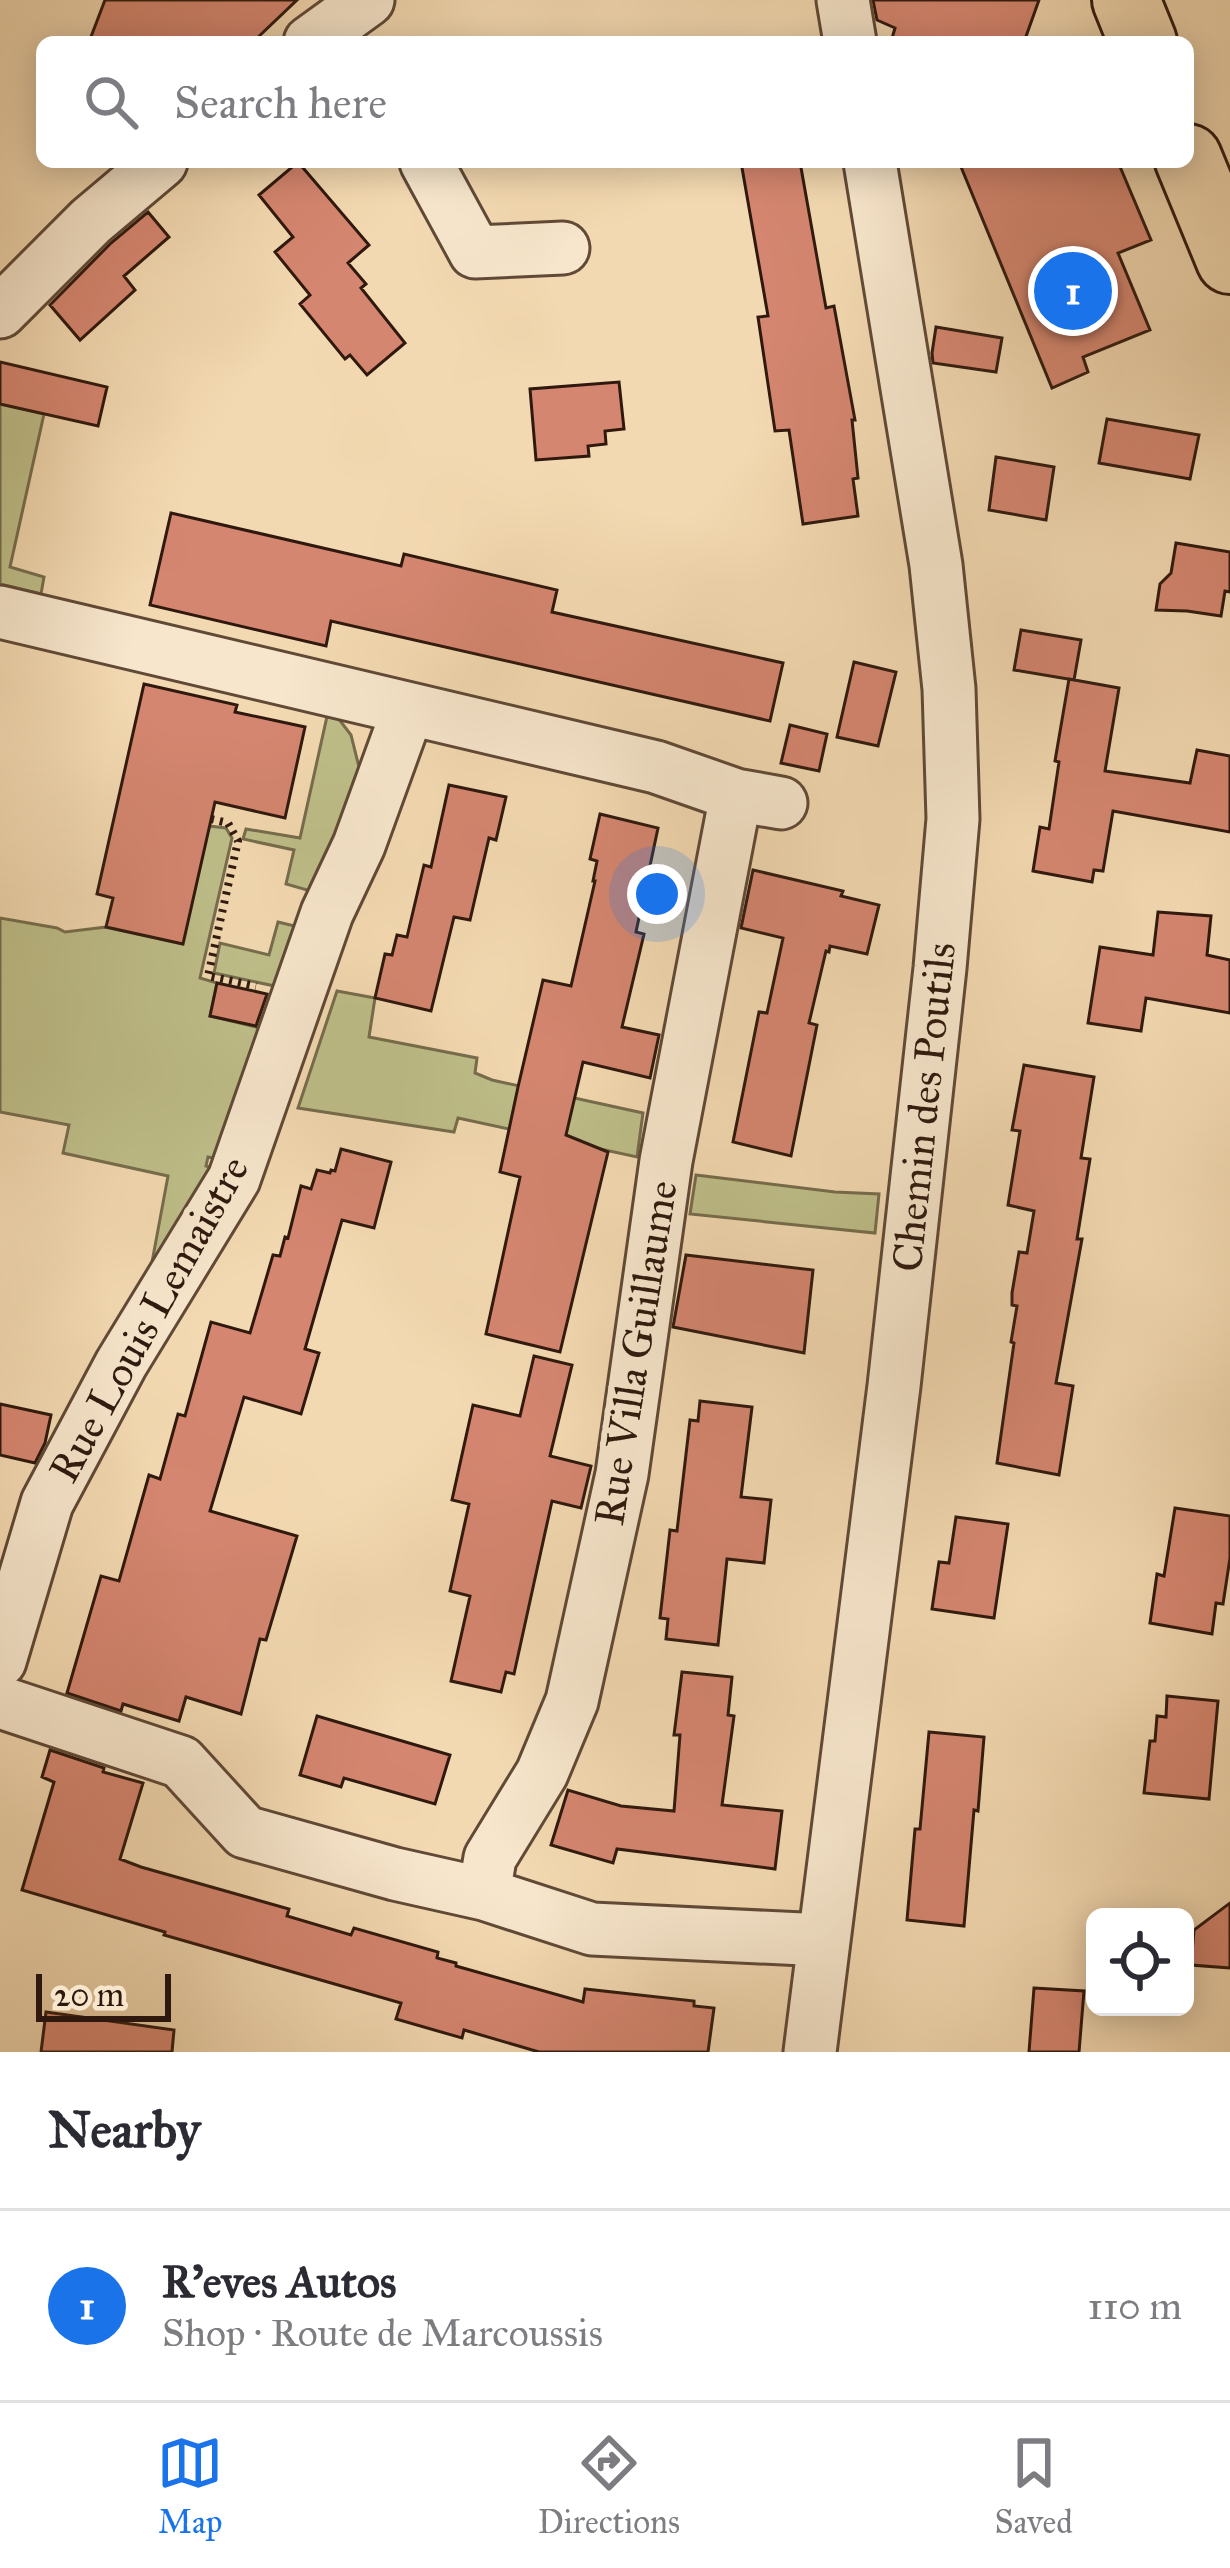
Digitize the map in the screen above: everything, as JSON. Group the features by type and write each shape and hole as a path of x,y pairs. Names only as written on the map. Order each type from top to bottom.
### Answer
{"main road":[{"path":"1126,0 1141,36"},
{"path":"1192,168 1230,260"}],"street":[{"path":"844,0 849,36"},
{"path":"0,312 91,221 154,168"},
{"path":"429,168 475,253 563,248"},
{"name":"Chemin des Poutils","path":"810,2052 897,1363 953,819 949,688 936,565 871,168"},
{"name":"Rue Villa Guillaume","path":"0,612 656,767 759,799 666,1161 622,1474 572,1701 542,1773 490,1858 484,1894"},
{"name":"Rue Louis Lemaistre","path":"0,1660 47,1503 121,1364 234,1178 328,913 408,710"},
{"path":"0,1702 182,1762 244,1832 484,1894 592,1930 824,1940"}],"path":[{"path":"211,819 228,823 238,841 208,976 299,995"}],"green space":[{"path":"0,404 44,414 10,567 44,577 41,594 0,584"},
{"path":"328,712 351,735 360,771 314,892 286,884 294,850 243,839 246,829 300,838"},
{"path":"209,826 226,828 232,838 200,978 217,983 210,1016 264,1029 218,1159 208,1157 206,1166 215,1169 145,1300 168,1176 63,1153 69,1125 0,1112 0,918 65,932 106,927 182,944"},
{"path":"278,922 303,928 279,987 214,973 220,943 269,955"},
{"path":"337,991 375,998 369,1037 477,1058 475,1073 492,1080 643,1113 637,1157 458,1118 454,1132 298,1108"},
{"path":"696,1175 879,1194 875,1233 690,1214"}],"building":[{"path":"105,0 297,0 259,36 91,36"},
{"path":"873,0 1039,0 1026,36 893,36 895,28 877,20"},
{"path":"291,168 303,168 369,245 348,263 366,284 361,288 405,343 367,375 350,355 345,359 300,304 310,295 275,252 293,237 259,195"},
{"path":"742,168 801,168 826,308 834,306 855,420 858,478 853,479 858,516 803,524 789,430 775,431 758,317 768,316"},
{"path":"961,168 1121,168 1151,240 1118,253 1150,330 1083,357 1088,372 1052,388"},
{"path":"148,212 169,237 124,276 135,290 80,340 50,305"},
{"path":"936,327 1002,338 996,372 933,363"},
{"path":"0,362 107,387 98,426 0,404"},
{"path":"619,382 624,429 605,431 606,444 588,446 589,456 536,460 530,389"},
{"path":"1107,419 1199,435 1190,479 1099,463"},
{"path":"996,457 1054,467 1046,520 989,510"},
{"path":"171,513 401,566 404,554 557,590 552,612 783,663 770,721 331,621 326,646 150,605"},
{"path":"1176,543 1230,552 1230,592 1225,591 1221,616 1156,610 1160,584 1171,573"},
{"path":"1021,630 1081,640 1074,680 1014,670"},
{"path":"854,662 896,672 878,746 837,737"},
{"path":"1069,679 1119,688 1105,771 1190,783 1197,750 1230,756 1230,832 1113,811 1103,871 1094,870 1092,882 1033,871 1040,827 1049,829"},
{"path":"144,684 237,705 235,712 305,727 285,818 215,802 183,944 106,927 113,898 97,894"},
{"path":"790,725 827,734 819,771 781,763"},
{"path":"449,785 506,797 496,840 489,838 470,920 454,917 431,1011 375,998 385,954 392,955 397,935 407,937 424,865 431,867"},
{"path":"600,814 658,828 636,932 644,934 622,1027 659,1035 650,1078 583,1062 566,1135 608,1152 560,1352 486,1334 520,1177 500,1172 518,1087 543,980 571,986 595,881 597,861 590,859"},
{"path":"753,870 843,891 841,896 879,905 867,954 830,946 826,951 809,1023 817,1025 791,1156 733,1142 759,1012 767,1013 783,938 741,928"},
{"path":"1158,912 1211,916 1207,955 1230,960 1230,1013 1146,998 1141,1031 1088,1023 1100,947 1153,955"},
{"path":"217,983 267,994 256,1026 210,1016"},
{"path":"1024,1065 1094,1077 1081,1158 1090,1159 1077,1239 1082,1239 1056,1383 1073,1386 1059,1475 997,1463 1014,1343 1017,1306 1012,1305 1012,1293 1019,1252 1027,1253 1034,1211 1008,1205 1020,1131 1012,1130"},
{"path":"341,1149 391,1162 374,1228 342,1220 305,1349 319,1353 301,1414 244,1397 210,1511 297,1536 266,1640 260,1639 241,1714 186,1697 179,1721 123,1704 121,1711 67,1693 101,1576 119,1581 149,1475 160,1479 178,1414 185,1416 211,1322 250,1333 273,1255 280,1256 288,1238 301,1186 311,1189 317,1170 335,1171"},
{"path":"686,1255 813,1270 804,1353 673,1327"},
{"path":"534,1356 572,1365 550,1456 591,1466 581,1508 552,1501 514,1674 506,1672 501,1692 451,1681 470,1596 450,1591 469,1504 452,1500 473,1405 520,1416"},
{"path":"700,1401 752,1407 741,1497 771,1500 764,1563 727,1559 718,1645 666,1639 668,1619 660,1618 670,1530 677,1531 690,1420 698,1421"},
{"path":"0,1404 51,1415 35,1463 0,1455"},
{"path":"1175,1508 1230,1516 1223,1604 1216,1603 1212,1634 1150,1623 1157,1574 1164,1576"},
{"path":"956,1517 1008,1524 994,1618 932,1609 939,1562 949,1563"},
{"path":"682,1672 732,1677 728,1715 734,1716 722,1805 782,1811 775,1869 617,1849 613,1863 551,1845 568,1790 621,1806 674,1811 680,1735 674,1735"},
{"path":"1167,1696 1218,1701 1209,1799 1144,1793 1150,1741 1155,1741 1157,1716 1166,1717"},
{"path":"317,1716 450,1755 435,1804 344,1778 341,1787 300,1775"},
{"path":"929,1732 984,1737 964,1926 907,1920"},
{"path":"50,1750 143,1783 120,1859 289,1909 287,1916 351,1935 354,1928 438,1952 437,1958 456,1966 583,2002 585,1989 694,2001 694,2006 714,2008 708,2052 539,2052 464,2030 462,2038 396,2019 401,2003 22,1890 54,1782 42,1777"},
{"path":"1230,1903 1230,1968 1194,1965 1194,1930"},
{"path":"1034,1988 1084,1991 1079,2052 1029,2052"},
{"path":"46,2012 174,2030 172,2052 41,2052"}],"place":[{"name":"R'eves Autos","path":"1073,291"}]}
